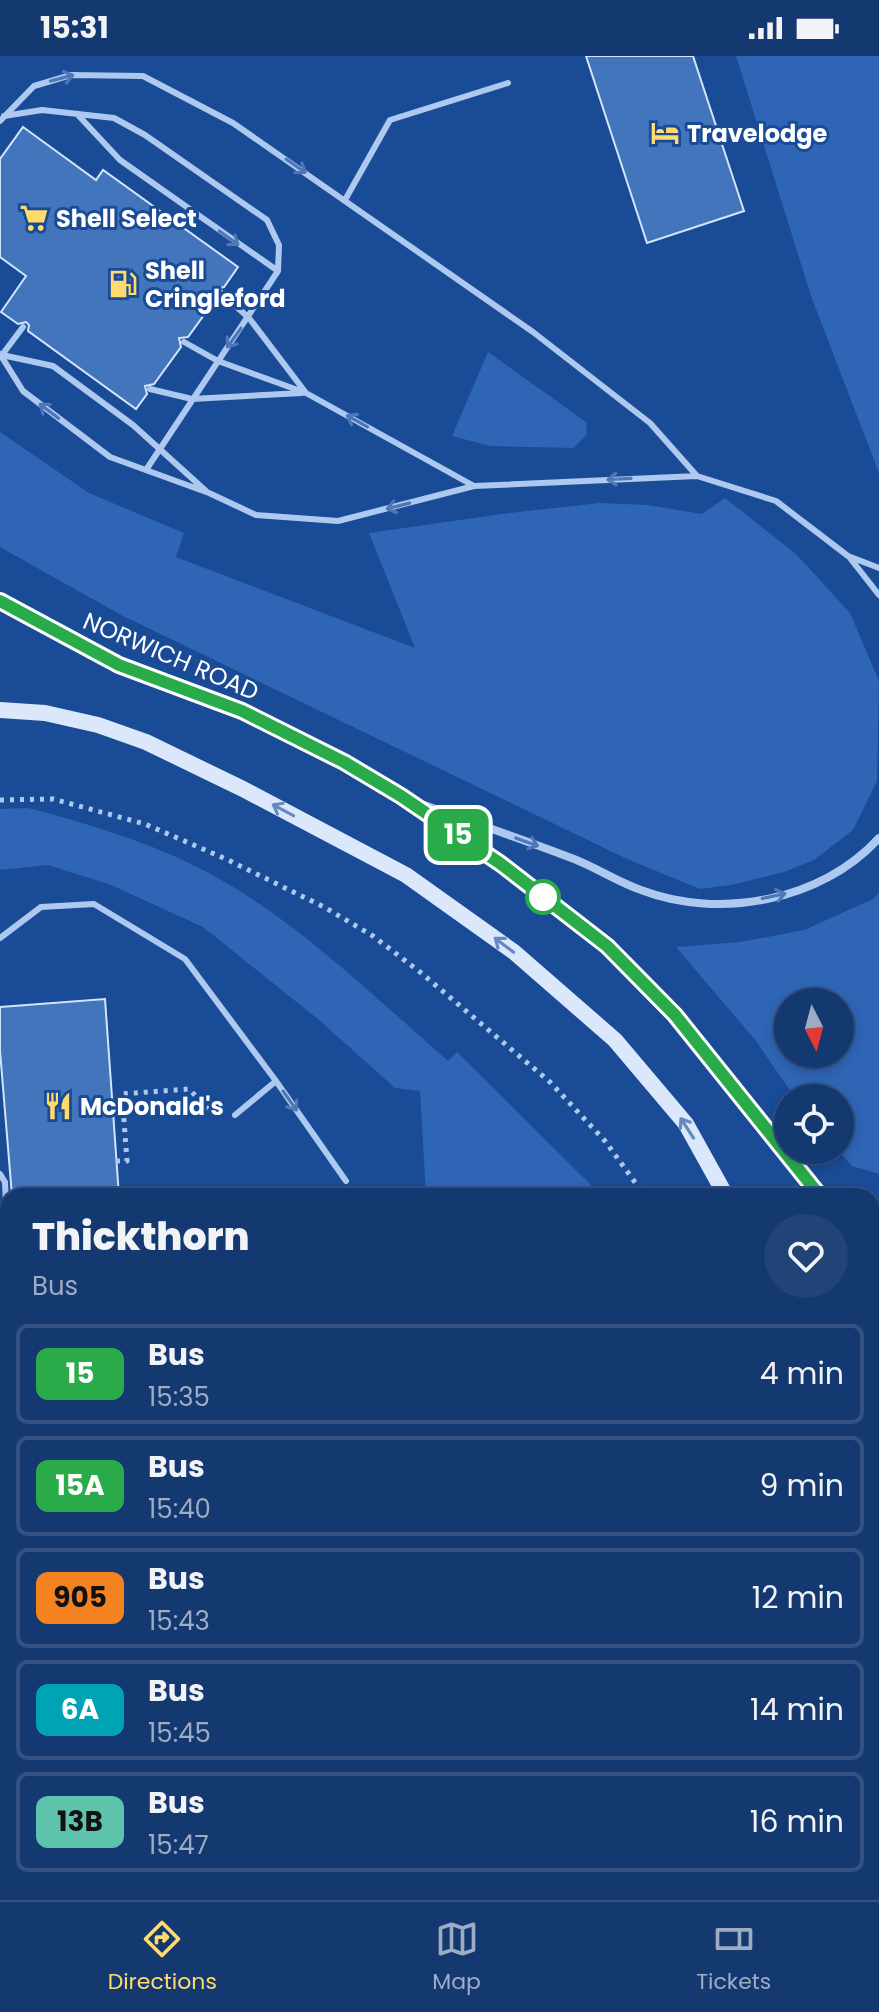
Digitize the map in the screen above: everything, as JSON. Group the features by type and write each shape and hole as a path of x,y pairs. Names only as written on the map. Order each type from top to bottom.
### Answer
{"main road":[{"name":"NORWICH ROAD","path":"0,601 119,665 242,711 344,762 401,796 501,864 607,946 675,1015 814,1188"},
{"path":"0,710 45,713 98,725 146,742 406,875 514,952 615,1040 686,1124 722,1188"}],"street":[{"path":"401,796 578,861 643,891 708,906 746,902 800,890 845,869 879,838"}],"lane":[{"path":"2,118 34,86 71,75 143,76 233,123 533,332 650,423 697,476"},
{"path":"345,200 390,120 508,83"},
{"path":"2,118 42,110 114,118 145,135 267,220 279,245 278,271 146,470"},
{"path":"77,114 120,160 278,271"},
{"path":"220,292 249,318 306,393"},
{"path":"1,354 23,327"},
{"path":"184,342 218,361 306,393 474,486"},
{"path":"1,354 53,366 133,425 209,493"},
{"path":"1,354 23,391 110,457 209,493 256,515 338,521 474,486 697,476 776,501 848,556 879,595"},
{"path":"150,389 192,399 306,393"},
{"path":"848,556 879,568"},
{"path":"0,938 41,907 94,904 185,959 346,1181"},
{"path":"235,1115 276,1081"}],"path":[{"path":"0,800 53,799 145,824 324,907 373,936 550,1082 605,1141 639,1188"},
{"path":"116,1161 127,1161 122,1094 189,1089 216,1118"}],"shaded area":[{"path":"736,56 879,56 879,473 811,296"},
{"path":"488,352 586,422 587,434 574,448 490,446 452,436"},
{"path":"0,432 89,493 184,533 176,557 415,648 369,533 599,503 648,505 702,514 725,498 796,554 850,613 879,681 877,781 853,830 814,860 784,872 700,889 625,858 121,615 0,547"},
{"path":"28,808 96,827 164,852 240,891 303,935 448,1061 457,1052 593,1188 426,1188 420,1091 395,1088 319,1020 203,927 111,885 48,865 0,870 0,809"},
{"path":"879,893 879,1174 850,1164 854,1164 854,1084 785,1084 774,1068 854,1068 854,988 774,988 774,1067 756,1041 676,947 740,942 804,930 873,899"}],"building":[{"name":"Travelodge","path":"586,56 693,56 744,211 647,243"},
{"name":"Shell Cringleford","path":"23,127 96,180 103,170 238,267 224,287 215,289 217,297 188,337 179,338 181,347 154,384 145,386 147,394 136,409 28,331 26,322 18,324 1,312 26,276 0,257 0,159"},
{"name":"McDonald's","path":"105,999 118,1188 11,1188 0,1051 0,1007"}],"bus line":[{"name":"15","path":"0,601 119,665 242,711 344,762 401,796 501,864 607,946 675,1015 813,1188"}],"place":[{"name":"Travelodge","path":"665,133"},
{"name":"Shell Select","path":"34,218"},
{"name":"Shell Cringleford","path":"123,284"},
{"name":"McDonald's","path":"58,1106"}]}
